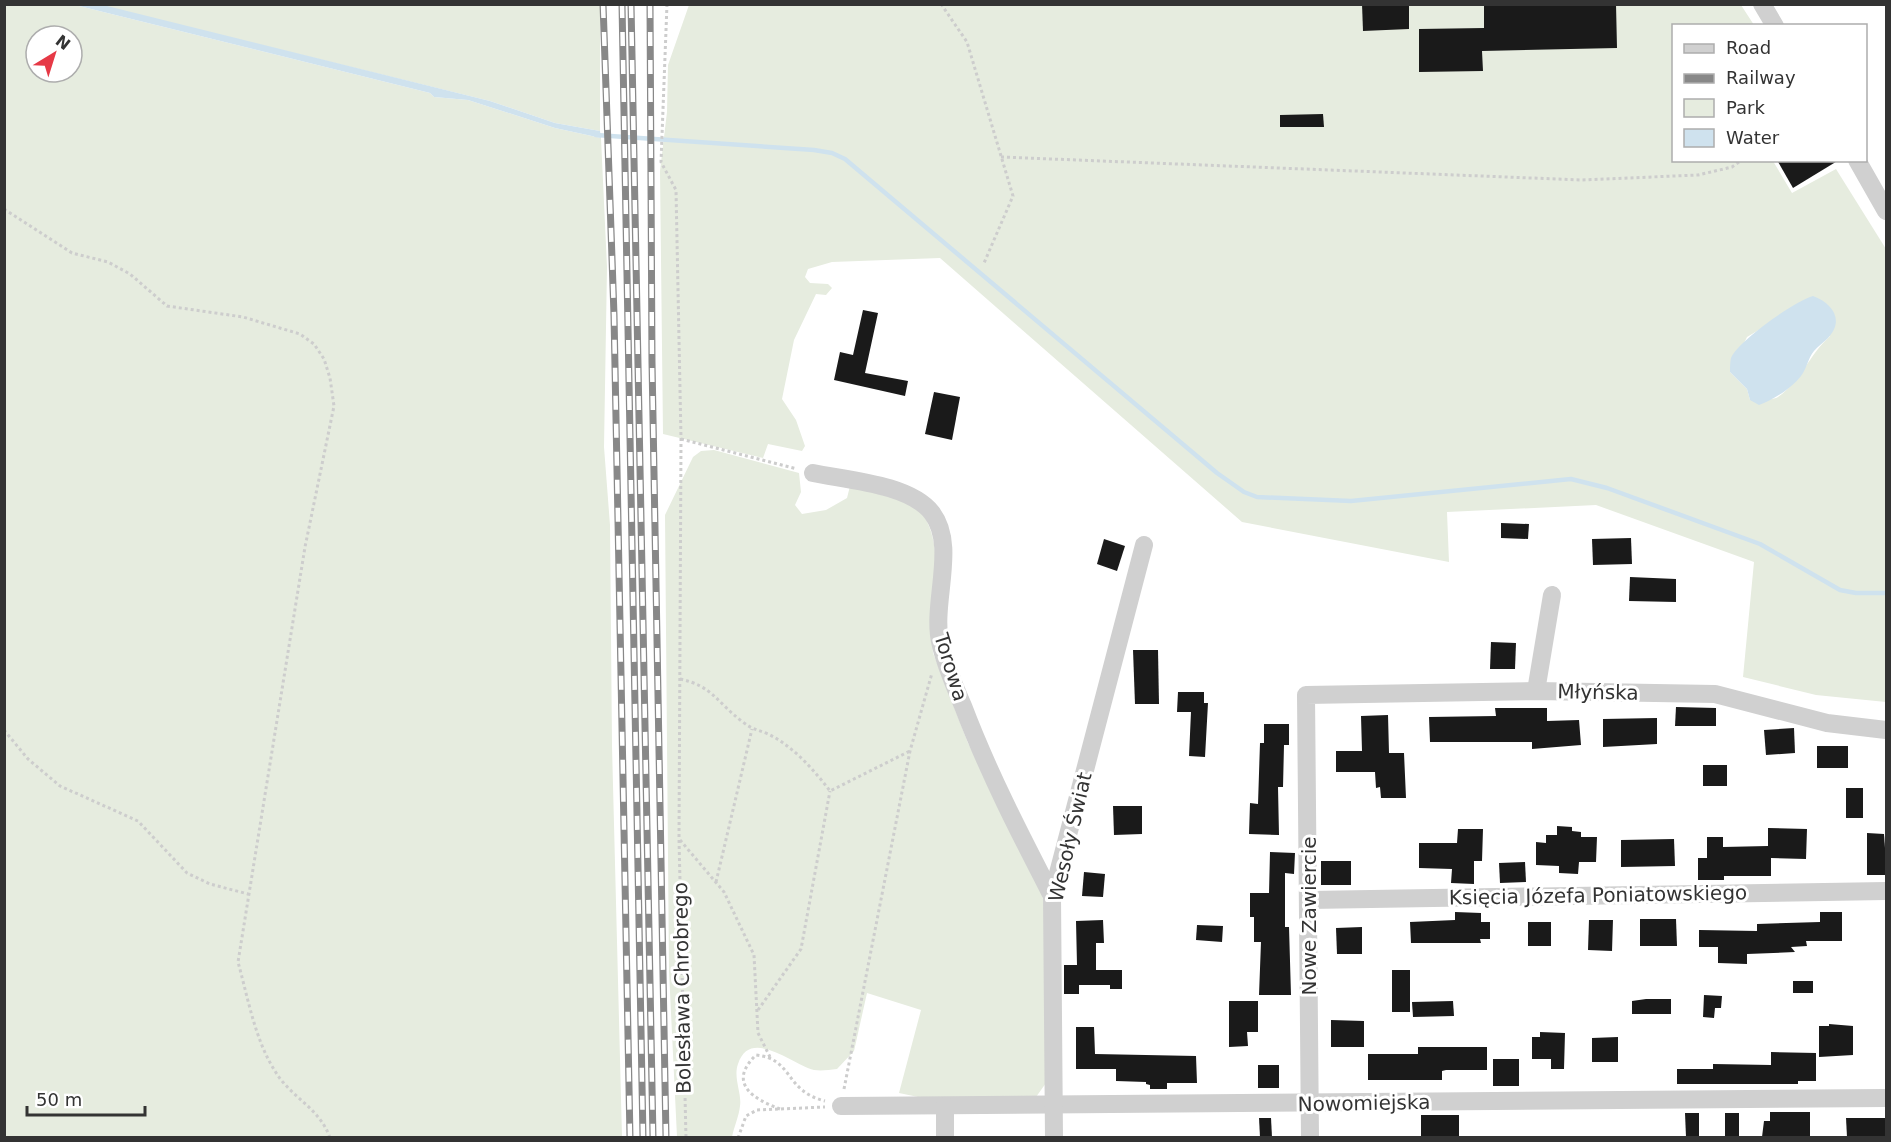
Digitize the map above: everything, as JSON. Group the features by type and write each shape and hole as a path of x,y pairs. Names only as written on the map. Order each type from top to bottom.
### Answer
{"street":[{"path":"1762,4 1774,24"},
{"path":"1858,162 1887,211"},
{"name":"Torowa","path":"813,473 905,493 930,510 939,524 944,540 938,621 940,645 980,750 1004,804 1052,896"},
{"name":"Wesoły Świat","path":"1054,1137 1052,896 1144,545"},
{"path":"1536,691 1552,595"},
{"name":"Młyńska","path":"1306,695 1536,691 1715,694 1827,723 1887,730"},
{"name":"Nowe Zawiercie","path":"1306,695 1310,1137"},
{"name":"Księcia Józefa Poniatowskiego","path":"1309,900 1887,891"},
{"name":"Nowomiejska","path":"841,1106 1887,1098"},
{"path":"945,1106 945,1137"}],"path":[{"name":"Bolesława Chrobrego","path":"667,4 661,162 676,190 681,439 679,839 686,1137"},
{"path":"941,4 967,42 1013,196 984,263"},
{"path":"1001,157 1582,180 1698,175 1732,167 1739,162"},
{"path":"4,209 72,253 108,262 130,274 167,306 243,317 300,334 314,344 324,359 330,378 334,406 305,547 257,858 248,894 238,962 249,1004 275,1072 294,1094 316,1112 330,1137"},
{"path":"681,439 813,473"},
{"path":"841,1106 910,751 940,645"},
{"path":"680,679 699,683 712,691 722,707 752,729 770,735 812,767 830,791 801,949 757,1011"},
{"path":"716,883 752,729"},
{"path":"4,730 28,759 60,786 138,821 187,873 210,884 248,894"},
{"path":"830,791 910,751"},
{"path":"679,839 724,892 753,955 758,1033 770,1057"},
{"path":"780,1109 758,1101 747,1092 743,1077 746,1065 756,1055 770,1057 784,1067 793,1084 808,1097 841,1106"},
{"path":"738,1137 746,1116 757,1110 841,1106"}],"green space":[{"path":"5,5 75,5 430,93 434,97 468,100 555,128 601,138 607,267 604,447 610,525 612,746 622,1137 5,1138"},
{"path":"98,5 600,5 600,131 555,123 490,101"},
{"path":"689,5 1741,5 1753,24 1672,24 1672,162 1774,162 1792,193 1836,169 1886,249 1886,702 1816,695 1743,677 1754,562 1596,505 1447,512 1449,562 1242,522 940,258 832,262 808,269 805,277 810,283 828,284 832,288 826,295 816,294 794,340 782,399 796,420 805,446 802,451 768,444 763,458 663,434 660,171 667,112 668,65","holes":["1772,322 1830,336 1793,383 1775,398 1750,400 1747,389 1730,372 1747,337"]},
{"path":"714,450 799,473 801,492 795,505 802,514 826,510 847,498 850,486 908,501 924,516 935,548 933,653 968,743 1041,886 1044,906 1046,1083 1036,1097 923,1098 899,1093 921,1010 867,993 854,1051 837,1069 814,1070 772,1051 752,1048 744,1053 738,1064 740,1106 732,1137 677,1137 669,971 665,515 693,457 701,451"}],"water":[{"path":"75,5 107,6 490,101 555,123 600,131 601,138 555,128 468,100 434,97 430,93"},
{"path":"1813,296 1826,303 1834,313 1836,319 1833,331 1817,347 1803,373 1793,385 1759,405 1750,400 1747,389 1730,372 1731,358 1744,342 1768,322"}],"building":[{"path":"1362,4 1409,4 1409,29 1363,31"},
{"path":"1484,4 1616,4 1617,48 1482,51 1483,71 1419,72 1419,29 1484,28"},
{"path":"1323,114 1324,127 1280,127 1280,115"},
{"path":"1778,162 1836,162 1793,188"},
{"path":"863,310 878,313 865,373 908,381 905,396 834,380 840,352 853,355"},
{"path":"934,392 960,397 952,440 925,434"},
{"path":"1501,523 1529,524 1528,539 1501,538"},
{"path":"1631,538 1632,564 1593,565 1592,539"},
{"path":"1104,539 1125,546 1117,571 1097,564"},
{"path":"1630,577 1676,579 1676,602 1629,601"},
{"path":"1491,642 1516,643 1515,669 1490,669"},
{"path":"1133,650 1158,650 1159,704 1135,704"},
{"path":"1178,692 1204,692 1204,703 1208,703 1205,757 1189,756 1191,712 1177,712"},
{"path":"1676,707 1716,708 1716,726 1675,726"},
{"path":"1495,708 1547,708 1547,721 1579,720 1581,745 1532,749 1532,742 1430,742 1429,717 1496,716"},
{"path":"1388,715 1389,753 1404,753 1406,798 1381,798 1380,787 1376,788 1375,772 1336,772 1336,751 1362,751 1361,716"},
{"path":"1657,718 1657,744 1603,747 1603,719"},
{"path":"1264,724 1289,724 1289,745 1284,745 1283,787 1278,787 1279,835 1249,834 1250,803 1258,804 1260,743 1264,743"},
{"path":"1794,728 1795,753 1766,755 1764,730"},
{"path":"1817,746 1848,746 1848,768 1817,768"},
{"path":"1703,765 1727,765 1727,786 1703,786"},
{"path":"1846,788 1863,788 1863,818 1846,818"},
{"path":"1113,806 1142,806 1142,834 1114,835"},
{"path":"1557,826 1572,827 1572,831 1581,832 1581,837 1597,837 1596,862 1579,862 1578,874 1559,873 1559,866 1536,865 1536,842 1546,843 1546,835 1557,835"},
{"path":"1768,828 1807,829 1806,859 1771,858 1771,876 1724,876 1724,880 1698,880 1698,858 1707,858 1707,837 1723,837 1723,847 1768,846"},
{"path":"1458,829 1483,829 1482,861 1474,861 1474,884 1451,883 1452,869 1419,868 1419,843 1457,843"},
{"path":"1867,833 1884,834 1887,875 1867,875"},
{"path":"1674,839 1675,866 1621,867 1621,840"},
{"path":"1270,852 1295,853 1294,874 1285,873 1285,927 1289,927 1291,995 1259,995 1261,942 1254,942 1254,917 1250,917 1250,893 1269,893"},
{"path":"1321,861 1351,861 1351,885 1321,885"},
{"path":"1525,862 1526,882 1500,883 1499,863"},
{"path":"1084,872 1105,874 1103,897 1082,896"},
{"path":"1455,912 1481,913 1481,922 1490,922 1490,939 1480,939 1481,943 1411,943 1410,922 1455,920"},
{"path":"1820,912 1842,912 1842,941 1806,941 1807,946 1791,947 1795,952 1747,954 1747,964 1718,963 1718,947 1699,947 1699,930 1757,931 1757,924 1820,922"},
{"path":"1640,919 1676,919 1677,946 1640,946"},
{"path":"1103,920 1104,943 1096,943 1096,970 1122,970 1122,989 1110,989 1110,985 1079,985 1079,994 1064,994 1064,965 1077,965 1076,921"},
{"path":"1589,920 1613,920 1612,951 1588,950"},
{"path":"1528,922 1551,922 1551,946 1528,946"},
{"path":"1197,925 1223,926 1222,942 1196,940"},
{"path":"1362,927 1362,954 1337,954 1336,928"},
{"path":"1392,970 1410,970 1410,1012 1392,1012"},
{"path":"1793,981 1813,981 1813,993 1793,993"},
{"path":"1704,995 1722,996 1721,1008 1715,1008 1714,1018 1703,1017"},
{"path":"1671,999 1671,1014 1632,1014 1632,1001"},
{"path":"1229,1001 1258,1001 1258,1032 1247,1032 1248,1046 1229,1047"},
{"path":"1453,1001 1454,1016 1413,1017 1412,1002"},
{"path":"1331,1020 1364,1021 1364,1047 1331,1047"},
{"path":"1829,1024 1853,1026 1853,1055 1819,1057 1819,1026 1829,1026"},
{"path":"1076,1027 1094,1027 1095,1054 1196,1056 1197,1083 1167,1083 1167,1089 1150,1089 1150,1085 1146,1082 1116,1081 1116,1069 1076,1069"},
{"path":"1540,1032 1565,1033 1564,1069 1551,1069 1551,1059 1532,1059 1532,1037 1540,1037"},
{"path":"1618,1037 1618,1062 1592,1062 1592,1038"},
{"path":"1418,1047 1487,1047 1487,1070 1446,1070 1442,1071 1442,1080 1368,1080 1368,1054 1418,1054"},
{"path":"1771,1052 1816,1053 1816,1081 1798,1081 1798,1084 1677,1084 1677,1069 1713,1069 1713,1064 1771,1065"},
{"path":"1493,1059 1519,1059 1519,1086 1493,1086"},
{"path":"1258,1065 1279,1065 1279,1088 1258,1088"},
{"path":"1770,1112 1810,1112 1810,1137 1762,1137 1764,1121 1770,1121"},
{"path":"1685,1113 1699,1113 1699,1137 1686,1137"},
{"path":"1725,1113 1739,1113 1739,1137 1725,1137"},
{"path":"1421,1115 1459,1115 1459,1137 1421,1137"},
{"path":"1259,1118 1271,1118 1272,1137 1260,1137"},
{"path":"1846,1118 1886,1118 1886,1137 1847,1137"}],"waterway":[{"path":"596,135 814,150 832,153 845,159 1217,473 1244,492 1257,497 1351,501 1571,479 1607,488 1760,544 1840,590 1856,593 1886,593"}],"railway":[{"path":"603,4 614,315 630,1138"},
{"path":"622,4 643,1138"},
{"path":"631,4 653,1138"},
{"path":"650,4 652,362 666,1138"}]}
